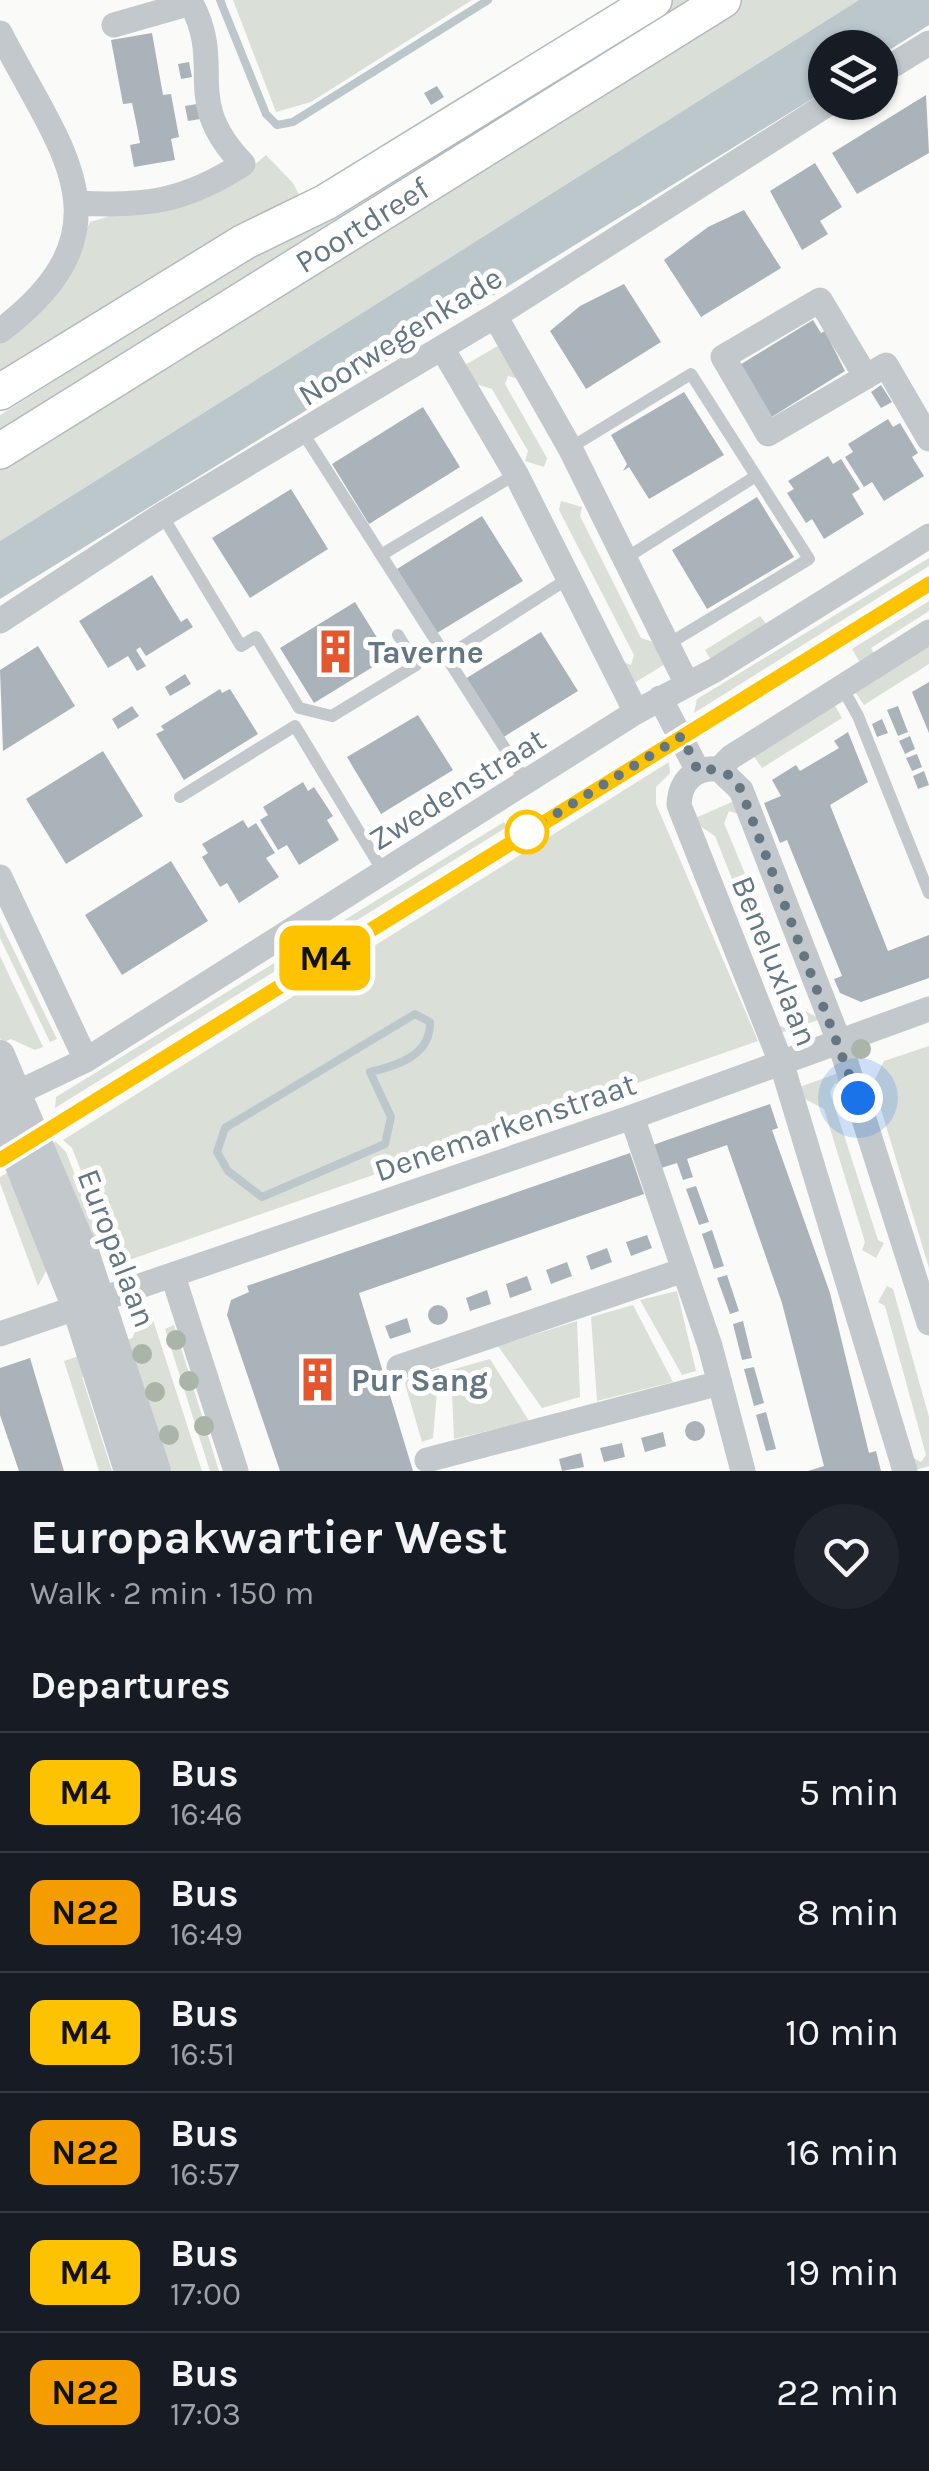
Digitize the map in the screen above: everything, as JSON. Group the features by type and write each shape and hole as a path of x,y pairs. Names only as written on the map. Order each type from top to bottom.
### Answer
{"main road":[{"name":"Poortdreef","path":"0,392 244,242 373,174 654,0"},
{"name":"Poortdreef","path":"0,451 724,0"}],"street":[{"path":"78,202 152,204 208,186 243,164 224,144 208,118 206,43 190,3 114,25"},
{"path":"0,33 58,133 78,202 74,230 54,278 41,297 0,331"},
{"path":"898,62 929,43"},
{"name":"Noorwegenkade","path":"0,621 162,515 495,316 808,117"},
{"path":"866,377 820,300 723,357 768,434 866,377 886,365 929,439"},
{"path":"495,316 570,448 687,684"},
{"path":"442,348 516,474 636,712"},
{"name":"Zwedenstraat","path":"6,1106 86,1060 636,712 929,536"},
{"path":"709,770 929,632"},
{"name":"Beneluxlaan","path":"660,698 682,736 709,770 736,781 741,790 840,1044 929,1323"},
{"name":"Beneluxlaan","path":"709,770 682,784 679,805 782,1064 905,1471"},
{"path":"0,877 86,1060"},
{"name":"Denemarkenstraat","path":"0,1334 632,1117 840,1044 929,1008"},
{"name":"Europalaan","path":"0,1056 6,1106 18,1150 89,1304 156,1471"},
{"path":"632,1117 720,1383 743,1471"},
{"path":"399,1367 684,1270"},
{"name":"Europalaan","path":"173,1276 236,1471"},
{"name":"Europalaan","path":"89,1304 129,1471"},
{"path":"427,1460 720,1383"}],"lane":[{"path":"570,448 691,374 808,559 670,643"},
{"path":"303,434 527,784"},
{"path":"381,555 516,474"},
{"path":"626,558 756,476"},
{"path":"162,515 241,646 256,637 299,708 332,716 416,665 398,635"},
{"path":"446,656 569,578"},
{"path":"18,1150 929,584"},
{"path":"842,690 858,716 929,893"},
{"path":"180,796 294,726 384,873"}],"shaded area":[{"path":"233,0 472,0 311,102 276,112"},
{"path":"668,0 713,0 0,443 0,415 145,324 187,286"},
{"path":"740,0 859,0 0,541 0,462"},
{"path":"859,0 929,0 929,25 898,45 898,30 811,30"},
{"path":"808,32 808,101 0,599 0,541"},
{"path":"266,155 293,183 305,206 185,270 121,296 0,372 0,343 54,296 90,222 239,178"},
{"path":"501,344 522,380 508,376 505,384 547,458 544,467 525,461 528,451 492,389 467,381 460,368"},
{"path":"561,501 582,507 580,516 641,638 662,645 670,661 631,685 617,660 631,665 634,655 559,510"},
{"path":"929,558 929,566 694,713 697,699"},
{"path":"929,601 929,611 871,648 876,657 859,661 852,649"},
{"path":"760,616 767,625 711,660 705,650"},
{"path":"929,646 929,664 864,705 855,692"},
{"path":"834,704 842,718 762,768 753,755"},
{"path":"669,762 670,773 656,787 656,804 758,1041 126,1261 114,1255 72,1148 63,1140"},
{"path":"734,801 741,815 729,811 724,823 801,1009 821,1019 777,1034 772,1022 785,1028 788,1020 715,836 691,820"},
{"path":"504,822 507,827 55,1108 56,1097"},
{"path":"0,922 57,1039 50,1042 0,938"},
{"path":"0,956 43,1047 35,1050 11,1039 2,1043"},
{"path":"929,1046 929,1268 873,1083 884,1061"},
{"path":"841,1072 847,1089 835,1083 830,1092 878,1240 884,1243 876,1258 862,1250 865,1242 824,1109 799,1096 797,1088"},
{"path":"56,1142 66,1152 104,1249 97,1245 48,1147"},
{"path":"15,1168 52,1260 38,1286 0,1183 0,1177"},
{"path":"887,1286 893,1289 929,1417 929,1466 912,1471 908,1455 921,1462 926,1455 885,1306 878,1302"},
{"path":"677,1291 696,1371 682,1375 640,1300"},
{"path":"633,1305 673,1382 597,1401 591,1317"},
{"path":"152,1317 202,1471 163,1471 122,1342 132,1338 141,1320"},
{"path":"577,1321 580,1397 542,1408 498,1346"},
{"path":"174,1325 219,1471 210,1471 165,1329"},
{"path":"85,1354 92,1373 82,1377 112,1471 99,1471 64,1361"},
{"path":"490,1359 529,1421 454,1439 451,1370"},
{"path":"439,1368 433,1438 422,1442 404,1380"}],"building":[{"path":"152,33 163,95 171,94 179,137 171,139 175,160 134,167 130,145 140,143 132,103 123,104 111,40"},
{"path":"189,62 192,77 181,79 178,64"},
{"path":"437,86 444,97 431,105 424,93"},
{"path":"926,95 929,153 857,194 832,153 885,120 898,120 898,112"},
{"path":"197,104 200,119 188,121 185,106"},
{"path":"815,163 842,207 820,221 828,234 802,250 770,191"},
{"path":"744,210 781,268 701,317 664,260 708,227"},
{"path":"624,284 661,342 586,389 550,331 580,306"},
{"path":"813,320 821,333 825,331 845,371 770,418 738,366"},
{"path":"881,385 892,402 881,408 871,392"},
{"path":"684,392 724,455 649,499 629,467 623,471 627,464 611,435"},
{"path":"423,407 460,467 369,524 332,464"},
{"path":"888,419 893,427 900,423 918,453 912,457 924,476 884,501 872,482 864,487 845,457 853,452 848,444"},
{"path":"828,456 833,464 841,459 860,489 852,494 864,514 824,539 812,519 806,523 787,493 794,489 788,481"},
{"path":"291,489 328,549 250,598 212,538"},
{"path":"757,497 794,557 707,609 672,550"},
{"path":"482,516 523,581 437,633 397,569"},
{"path":"152,575 181,622 187,618 193,627 146,656 140,647 136,650 146,666 137,671 128,656 108,668 79,621"},
{"name":"Taverne","path":"355,602 389,657 314,703 280,648"},
{"path":"541,632 578,691 502,738 465,679"},
{"path":"38,646 75,706 3,751 0,670"},
{"path":"185,674 191,684 170,696 165,687"},
{"path":"929,682 929,733 912,692"},
{"path":"220,689 222,693 230,689 258,734 184,780 156,734 164,730 161,726"},
{"path":"132,706 139,716 118,729 112,719"},
{"path":"898,706 908,732 898,736 887,710"},
{"path":"418,715 453,770 381,814 347,757"},
{"path":"882,719 888,733 877,737 872,724"},
{"path":"848,732 868,782 830,805 888,951 929,935 929,978 861,1002 840,993 834,979 842,976 787,840 780,843 764,803 781,796 772,780 796,765 800,771 839,748 834,741"},
{"path":"910,736 915,749 905,754 899,741"},
{"path":"103,751 143,816 66,864 26,799"},
{"path":"917,754 922,767 912,771 906,758"},
{"path":"924,771 929,785 918,789 913,776"},
{"path":"303,782 308,791 314,787 333,816 327,820 339,840 299,865 287,845 278,850 260,820 268,815 263,807"},
{"path":"243,820 248,828 256,823 275,853 266,858 279,877 239,903 227,883 220,887 202,857 208,853 202,844"},
{"path":"171,861 208,921 122,975 85,915"},
{"path":"770,1104 778,1128 772,1130 830,1293 869,1453 876,1451 881,1471 808,1471 824,1466 782,1303 727,1145 687,1159 693,1177 683,1180 677,1163 658,1169 650,1146"},
{"name":"Pur Sang","path":"630,1153 644,1194 359,1293 413,1471 280,1471 227,1315 231,1300 249,1292 247,1286"},
{"path":"696,1186 709,1222 699,1225 686,1189"},
{"path":"712,1230 724,1266 714,1269 702,1234"},
{"path":"647,1235 652,1248 631,1256 626,1242"},
{"path":"607,1248 612,1262 591,1270 586,1256"},
{"path":"567,1262 572,1276 551,1284 546,1270"},
{"path":"727,1275 739,1311 730,1314 717,1278"},
{"path":"527,1276 532,1290 510,1298 506,1284"},
{"path":"487,1290 491,1304 470,1311 466,1298"},
{"path":"438,1305 448,1315 438,1325 428,1315"},
{"path":"407,1318 411,1332 390,1339 385,1326"},
{"path":"743,1321 752,1358 742,1360 733,1324"},
{"path":"30,1358 64,1471 19,1471 0,1415 0,1368"},
{"path":"754,1367 764,1403 754,1406 744,1369"},
{"path":"766,1412 776,1449 766,1451 756,1415"},
{"path":"695,1421 705,1431 695,1441 685,1431"},
{"path":"663,1432 666,1446 645,1452 641,1438"},
{"path":"622,1443 625,1457 604,1462 600,1448"},
{"path":"581,1453 584,1467 562,1471 559,1459"}],"waterway":[{"path":"220,0 266,114 277,125 293,122 488,0"},
{"path":"415,1014 430,1022 425,1043 401,1063 370,1072 391,1117 385,1144 262,1197 228,1171 217,1152 225,1128 415,1014"}],"bus line":[{"name":"M4","path":"0,1160 929,584"}],"place":[{"name":"Taverne","path":"335,652"},
{"name":"Pur Sang","path":"318,1380"}],"route":[{"path":"527,832 682,736 698,771 719,769 736,781 741,790 858,1098"}]}
